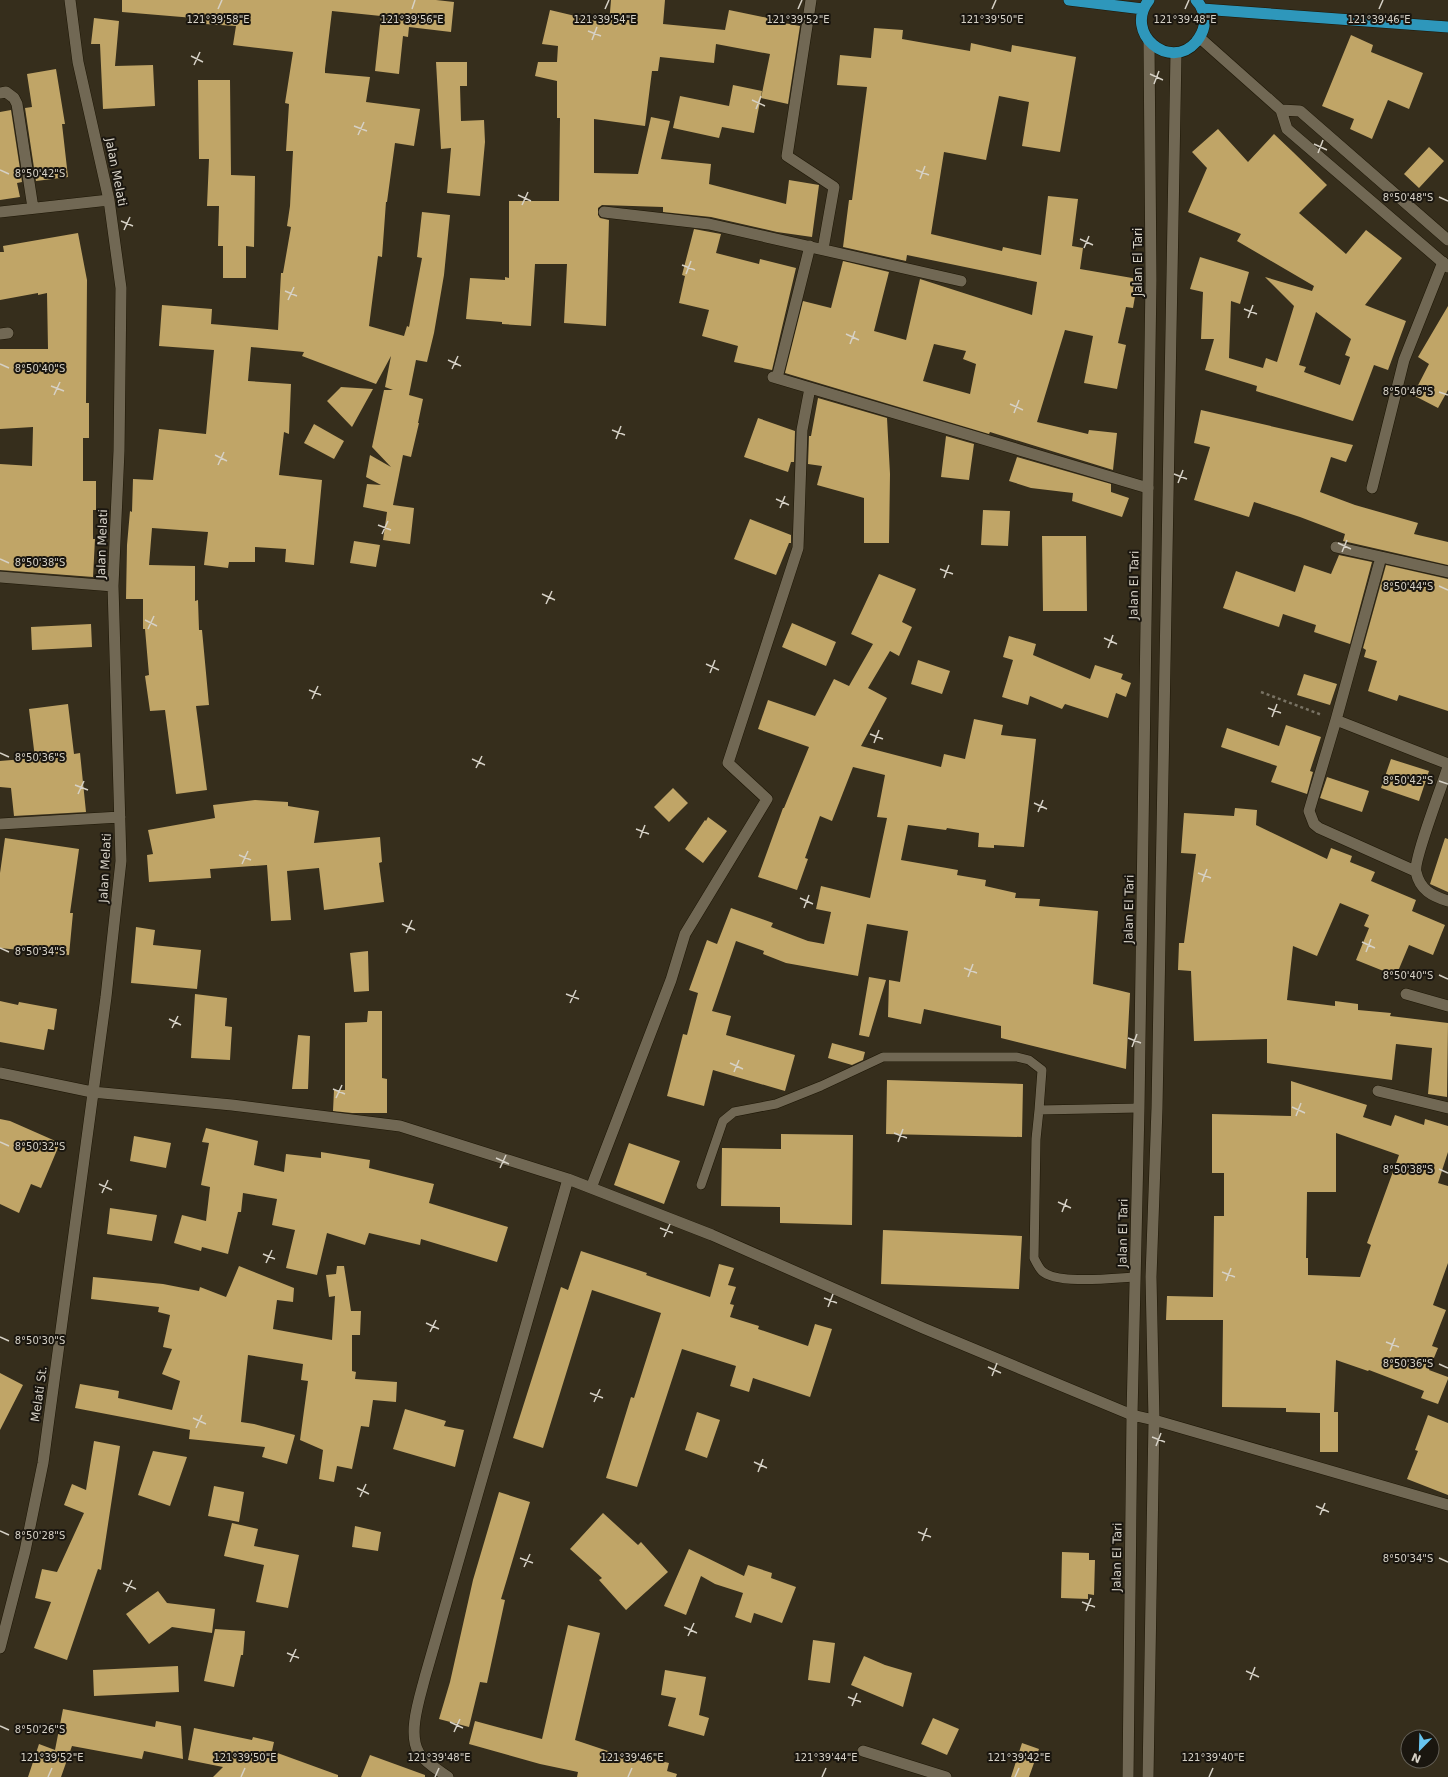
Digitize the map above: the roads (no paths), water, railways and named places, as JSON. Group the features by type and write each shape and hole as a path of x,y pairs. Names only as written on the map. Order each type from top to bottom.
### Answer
{"highway":[{"path":"1069,0 1146,4 1141,26 1149,42 1156,48 1166,52 1176,53 1194,45 1200,38 1204,28 1204,19 1199,4 1448,27"}],"street":[{"name":"Jalan Melati","path":"70,0 78,62 109,200 121,288 119,451 113,586 120,861 116,915 92,1092"},
{"path":"811,0 787,156 834,187 823,249"},
{"path":"1200,38 1281,110 1287,129 1445,265 1404,360 1372,488"},
{"name":"Jalan El Tari","path":"1128,1777 1132,1415 1139,1108 1151,280 1149,42"},
{"path":"1148,1777 1154,1420 1151,1277 1157,1108 1176,53"},
{"path":"0,94 6,92 14,98 17,104 33,208"},
{"path":"1281,110 1300,111 1448,240"},
{"path":"0,212 109,200"},
{"path":"604,212 709,224 961,281"},
{"path":"810,246 775,377 1148,488"},
{"path":"591,1188 672,980 685,934 767,799 728,763 798,548 802,430 810,388"},
{"path":"1336,547 1448,572"},
{"path":"1381,557 1309,811 1310,818 1319,828 1415,871"},
{"path":"0,577 113,586"},
{"path":"1336,720 1448,765 1421,846 1415,871 1420,884 1427,892 1448,901"},
{"path":"1145,736 1163,736"},
{"path":"0,824 120,817"},
{"path":"1406,994 1448,1006"},
{"path":"0,1073 92,1092 232,1105 400,1126 568,1179 712,1235 923,1328 1132,1415 1448,1504"},
{"path":"1378,1091 1448,1108"},
{"name":"Melati St.","path":"0,1648 25,1551 43,1463 92,1092"},
{"path":"448,1777 420,1754 415,1744 414,1728 417,1711 425,1677 568,1179"},
{"path":"863,1751 946,1777"}],"lane":[{"path":"701,1185 723,1120 734,1112 776,1104 821,1086 883,1057 1017,1057 1029,1060 1042,1070 1036,1139 1034,1258 1042,1271 1052,1276 1071,1280 1135,1277"},
{"path":"1039,1110 1139,1108"}]}
